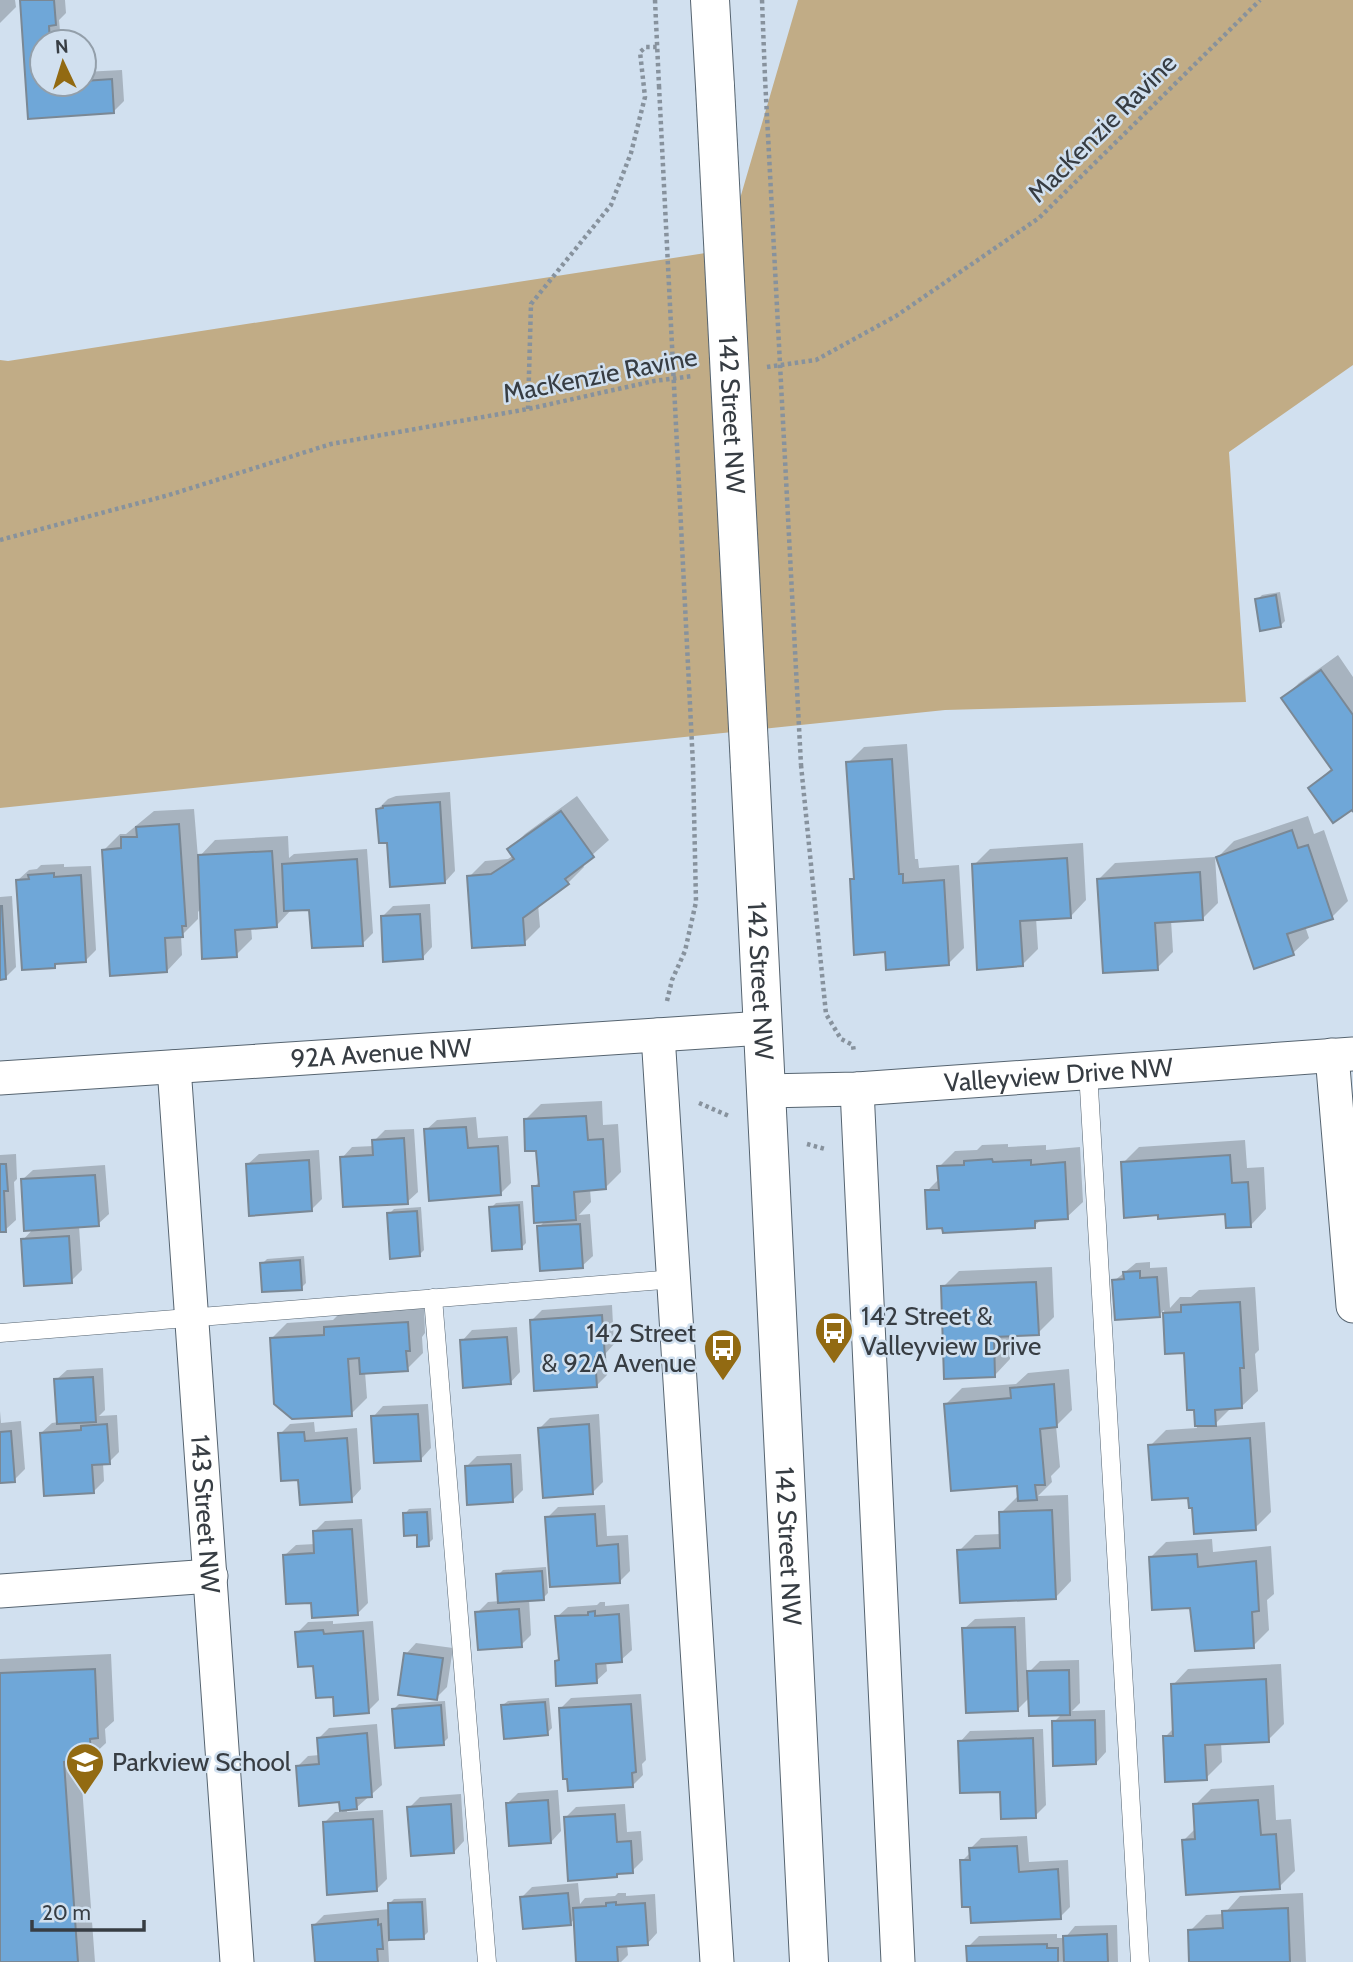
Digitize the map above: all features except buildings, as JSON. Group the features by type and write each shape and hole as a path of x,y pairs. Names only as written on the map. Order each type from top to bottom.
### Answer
{"main road":[{"name":"142 Street NW","path":"710,0 809,1962"}],"street":[{"name":"92A Avenue NW","path":"0,1078 763,1028"},
{"path":"658,1035 717,1962"},
{"name":"Valleyview Drive NW","path":"765,1091 857,1089 1343,1055"},
{"path":"1343,1055 1352,1288"},
{"name":"143 Street NW","path":"174,1067 237,1962"},
{"path":"857,1089 898,1962"},
{"path":"0,1591 211,1576"}],"lane":[{"path":"1088,1071 1140,1962"},
{"path":"0,1333 675,1279"},
{"path":"433,1298 487,1962"}],"path":[{"path":"655,0 693,765 696,902 685,951 672,980 658,1035"},
{"path":"762,0 801,765 826,1014 841,1039 853,1045 857,1089"},
{"name":"MacKenzie Ravine","path":"762,367 816,360 896,316 1039,218 1260,0"},
{"path":"528,409 531,304 611,205 631,153 645,97 640,52 646,47 657,47"},
{"name":"MacKenzie Ravine","path":"0,540 169,495 331,444 528,409 654,381 695,376"}],"shaded area":[{"path":"798,0 1353,0 1353,365 1229,452 1246,702 945,710 0,808 0,360 8,361 725,250"}],"place":[{"name":"142 Street & Valleyview Drive","path":"834,1365"},
{"name":"142 Street & 92A Avenue","path":"723,1382"},
{"name":"Parkview School","path":"85,1796"}]}
